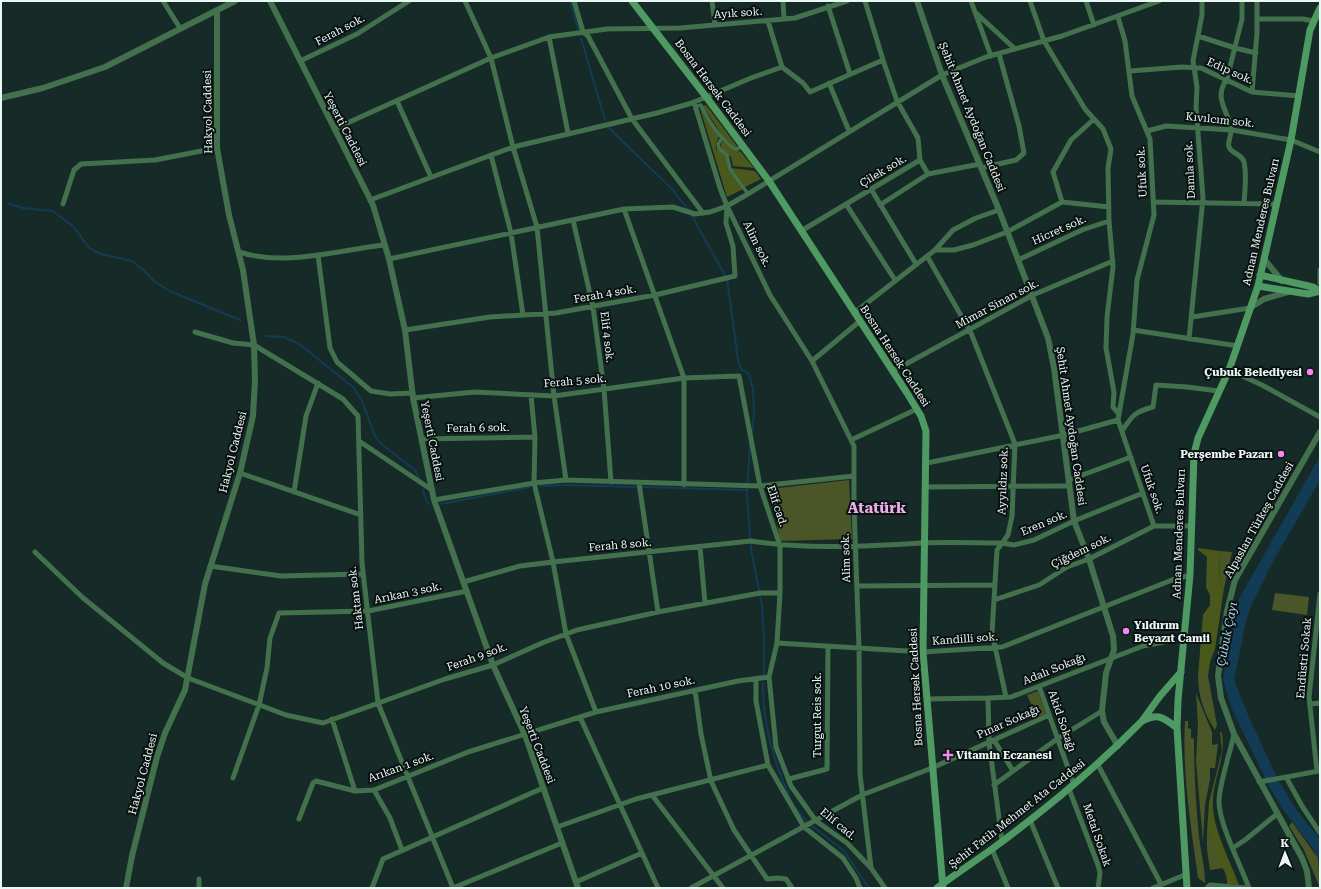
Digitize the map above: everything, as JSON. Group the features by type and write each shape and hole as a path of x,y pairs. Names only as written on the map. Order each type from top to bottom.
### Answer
{"main road":[{"name":"Bosna Hersek Caddesi","path":"632,1 769,181 917,409 926,431 927,463 924,543 923,652 941,887"},
{"name":"Adnan Menderes Bulvarı","path":"1187,888 1177,728 1190,575 1194,454 1198,438 1218,391 1229,370 1258,286 1291,140 1306,50 1313,21 1320,8"},
{"path":"1260,275 1313,287 1320,291"},
{"path":"1258,286 1313,294 1320,291"},
{"name":"Şehit Fatih Mehmet Ata Caddesi","path":"941,887 1030,820 1098,765 1142,721 1160,696 1181,672"},
{"path":"1142,721 1155,716 1162,717 1177,728"}],"street":[{"path":"163,1 180,28"},
{"path":"1,98 43,88 105,67 217,10 225,3 235,1"},
{"name":"Yeşerti Caddesi","path":"270,1 370,200 389,259 405,330 413,396 434,500 493,665 524,735 577,885"},
{"name":"Ferah sok.","path":"300,61 357,34 409,1"},
{"path":"465,1 491,58 513,146 537,227 554,396 566,480"},
{"path":"574,1 583,32 588,36 632,119 703,213"},
{"path":"712,1 715,24"},
{"path":"783,1 784,19"},
{"name":"Ayık sok.","path":"334,129 491,58 549,37 607,29 680,28 795,18 847,1"},
{"name":"Çilek sok.","path":"801,231 920,160 918,138 897,101 883,60 866,1"},
{"name":"Şehit Ahmet Aydoğan Caddesi","path":"917,1 942,75 981,166 1033,295 1051,349 1064,435 1074,521 1089,559 1114,644 1104,681 1102,711 1104,722 1118,746"},
{"path":"971,1 991,56"},
{"path":"1030,1 1044,41 1085,110 1103,129 1111,149 1108,168 1109,221 1113,261 1107,317 1106,348 1114,392 1113,407 1119,414"},
{"path":"1086,1 1094,25"},
{"path":"389,259 624,209 673,208 695,214 727,206 897,101 942,75 991,56 1094,25 1118,17 1149,3 1160,1"},
{"name":"Damla sok.","path":"1189,338 1202,202 1196,107 1197,87 1193,60 1198,36 1202,1"},
{"path":"1242,1 1242,19 1227,79 1222,87 1222,104 1228,115 1232,130 1228,145 1231,150 1239,154 1245,165 1244,203"},
{"path":"1252,92 1256,53 1257,1"},
{"path":"828,6 850,74"},
{"name":"Hakyol Caddesi","path":"126,888 132,856 157,757 165,733 185,690 210,566 240,473 253,416 255,380 254,345 239,252 226,202 217,148 217,10"},
{"path":"976,12 1015,49"},
{"name":"Ufuk sok.","path":"1118,17 1125,41 1130,70 1132,96 1150,139 1154,202 1154,215 1138,280 1133,330 1118,420 1154,526 1191,526"},
{"path":"1257,19 1303,19 1313,21"},
{"path":"768,21 782,67 803,83 810,92 883,60"},
{"path":"1198,36 1256,53"},
{"path":"549,37 568,133"},
{"path":"880,205 928,174 1016,160 1024,153 1019,126 998,54"},
{"path":"370,200 513,146 695,104 751,78 782,67"},
{"name":"Edip sok.","path":"1130,70 1201,68 1252,92 1299,96"},
{"path":"829,83 849,131"},
{"path":"398,101 431,177"},
{"path":"695,104 701,105 709,120 722,138 735,149 744,147"},
{"name":"Alim sok.","path":"695,104 720,188 727,206 770,295 812,361 854,446 855,547 859,648 860,774 870,868"},
{"path":"1062,202 1053,172 1071,140 1094,119"},
{"name":"Kıvılcım sok.","path":"1147,131 1166,126 1232,130 1291,140 1320,152"},
{"path":"722,138 718,144 719,148 728,155 730,169 748,194"},
{"path":"64,204 74,170 81,164 155,160 217,148"},
{"path":"491,155 511,233 522,315"},
{"path":"920,160 928,174"},
{"path":"871,190 916,264"},
{"path":"935,250 954,250 1007,232 1062,202 1109,207"},
{"path":"1154,202 1276,204"},
{"path":"846,204 895,280"},
{"name":"Ferah 4 sok.","path":"405,330 490,317 546,314 655,296 735,276 733,246 726,223 727,206"},
{"path":"624,209 684,378 684,485"},
{"path":"854,313 935,250 953,230 976,218 998,210"},
{"name":"Elif 4 sok.","path":"573,220 593,306 604,389 611,482"},
{"name":"Hicret sok.","path":"1018,260 1082,230 1109,221"},
{"path":"239,252 273,259 318,255 385,245"},
{"name":"Ferah 5 sok.","path":"318,255 330,348 337,362 371,391 413,396 475,392 554,396 684,378 738,376"},
{"name":"Ayyıldız sok.","path":"927,256 969,330 1015,444 1012,516 1008,535 997,550 992,633 994,648 1006,697"},
{"path":"1264,259 1282,281"},
{"name":"Mimar Sinan sok.","path":"893,371 1033,295 1113,261"},
{"path":"1320,270 1320,283"},
{"path":"1192,317 1250,308 1264,299 1290,291"},
{"path":"812,361 860,321"},
{"path":"1133,330 1238,346"},
{"path":"194,332 233,343 254,345"},
{"name":"Haktan sok.","path":"254,345 343,399 358,416 363,574 378,703 453,888"},
{"path":"1229,370 1262,385 1320,417"},
{"name":"Elif cad.","path":"738,376 760,486 780,546 780,593 777,643"},
{"path":"294,492 306,416 318,383"},
{"path":"1122,431 1133,414 1139,410 1153,407 1156,385 1218,391"},
{"path":"531,394 535,437 534,483 553,562 566,634 596,712"},
{"path":"851,440 917,409"},
{"path":"927,463 1064,435 1118,420"},
{"name":"Alpaslan Türkeş Caddesi","path":"1309,888 1305,866 1277,814 1262,782 1234,734 1221,698 1218,676 1231,592 1247,558 1320,432"},
{"name":"Ferah 6 sok.","path":"421,439 535,437"},
{"path":"359,441 432,490"},
{"path":"926,487 1013,487 1069,483 1131,457"},
{"path":"240,473 361,515"},
{"path":"434,500 534,483 566,480 684,485 760,486 854,476"},
{"path":"638,483 658,612"},
{"name":"Eren sok.","path":"855,547 924,543 1002,543 1014,545 1034,540 1074,521 1143,493"},
{"name":"Çiğdem sok.","path":"994,600 1039,585 1067,567 1089,559 1154,526"},
{"name":"Ferah 8 sok.","path":"463,582 520,566 751,541 780,546 855,547"},
{"path":"700,547 705,603"},
{"name":"Ferah 9 sok.","path":"35,552 82,597 163,663 188,678 286,715 323,723 493,665 542,642 566,634 658,612 760,593 780,593"},
{"path":"210,566 281,576 363,574"},
{"name":"Kandilli sok.","path":"777,643 923,652 1002,647 1172,580 1190,575"},
{"path":"857,586 995,585"},
{"name":"Arıkan 3 sok.","path":"259,705 267,668 270,638 279,613 368,611 467,591"},
{"name":"Endüstri Sokak","path":"1319,771 1310,704 1320,594"},
{"name":"Adalı Sokağı","path":"927,699 1006,697 1039,686 1147,644 1184,638"},
{"path":"769,677 777,643"},
{"name":"Turgut Reis sok.","path":"789,779 827,769 828,646"},
{"name":"Elif cad.","path":"769,677 776,748 789,779 816,821 846,843 870,868 885,888"},
{"name":"Ferah 10 sok.","path":"524,735 596,712 695,690 769,677"},
{"name":"Elif cad.","path":"756,679 756,701 768,765 804,827 843,858 856,878 860,888"},
{"name":"Akid Sokağı","path":"1039,686 1072,787"},
{"path":"695,690 701,734 710,780 734,830 767,879 786,879 792,888"},
{"path":"988,698 994,785 1002,841"},
{"path":"1310,704 1320,703"},
{"path":"233,778 259,705"},
{"path":"994,785 1057,739 1102,711"},
{"name":"Pınar Sokağı","path":"691,888 715,877 862,795 932,768 1049,715"},
{"path":"580,717 658,888"},
{"name":"Arıkan 1 sok.","path":"332,719 355,791 374,790 468,752 524,735"},
{"path":"1234,734 1219,802 1223,823 1249,888"},
{"path":"992,741 1013,771"},
{"path":"556,827 652,795 768,765"},
{"path":"1098,765 1161,884"},
{"path":"1262,782 1319,771"},
{"path":"1286,777 1305,812 1320,833"},
{"path":"299,819 315,782 320,781 355,791"},
{"name":"Metal Sokak","path":"1072,787 1100,869 1098,888"},
{"path":"372,888 383,859 543,788"},
{"path":"374,790 390,818 402,850"},
{"path":"652,795 723,888"},
{"path":"1234,848 1277,814"},
{"path":"1030,820 1058,888"},
{"path":"453,888 562,843"},
{"path":"992,849 1008,888"},
{"path":"577,885 642,853"},
{"path":"1153,888 1187,874"},
{"path":"200,880 200,888"},
{"path":"1207,888 1210,885 1245,888"}],"green space":[{"path":"706,105 737,146 735,147 723,137 703,106"},
{"path":"701,107 719,136 716,149 726,156 729,169 743,189 727,197 700,108"},
{"path":"722,141 741,152 754,168 733,166 731,157 720,148"},
{"path":"731,168 755,171 761,179 745,187"},
{"path":"849,480 852,539 780,541 770,489"},
{"path":"1198,548 1219,551 1220,583 1224,588 1215,649 1210,662 1208,676 1198,676 1203,615 1210,605 1210,595 1206,587 1207,557 1198,550"},
{"path":"1219,551 1232,552 1224,588 1220,583"},
{"path":"1275,593 1309,597 1307,615 1272,610"},
{"path":"1198,676 1208,676 1217,725 1215,730 1202,704"},
{"path":"1038,691 1046,714 1037,717 1027,695"},
{"path":"1196,693 1212,732 1212,745 1218,744 1215,768 1210,768 1210,779 1205,805 1203,842 1196,761 1198,725"},
{"path":"1185,721 1188,721 1188,728 1191,729 1191,738 1194,739 1197,813 1205,883 1198,878 1190,819 1185,761"},
{"path":"1220,732 1222,733 1222,751"},
{"path":"1222,751 1215,783 1213,810 1218,832 1239,885 1227,884 1225,873 1217,858 1213,841 1207,832 1209,802"},
{"path":"1292,822 1318,858 1320,888 1304,850 1289,826"},
{"path":"1207,832 1212,838 1217,857 1223,868 1210,870 1207,850"}],"water":[{"path":"1320,456 1320,480 1271,565 1251,606 1246,622 1234,680 1248,715 1278,780 1297,811 1320,839 1320,866 1314,850 1282,808 1269,786 1232,709 1223,679 1239,599"}],"waterway":[{"path":"570,1 578,29"},
{"path":"581,38 605,120"},
{"path":"609,128 671,188 689,211"},
{"path":"9,204 23,208 53,211 74,227 89,248 101,254 132,261 155,282 170,291 240,320"},
{"path":"691,214 727,279 738,360 741,369 749,374 753,389 754,414 752,433"},
{"path":"266,336 284,337 298,343 353,387 362,401 374,434 380,443 415,470 419,478"},
{"path":"750,443 747,495 751,549 762,606 764,675"},
{"path":"540,486 567,485 636,487"},
{"path":"441,504 530,487"},
{"path":"642,487 747,490"},
{"path":"423,490 429,504"},
{"path":"763,683 763,698 770,742 790,798"},
{"path":"795,807 807,822 843,850 869,888"}],"place":[{"name":"Çubuk Belediyesi","path":"1310,372"},
{"name":"Perşembe Pazarı","path":"1281,454"},
{"name":"Yıldırım Beyazıt Camii","path":"1126,631"},
{"name":"Vitamin Eczanesi","path":"948,755"}],"district":[{"name":"Atatürk","path":"877,508"}],"water label":[{"name":"Çubuk Çayı","path":"1227,634"}]}
